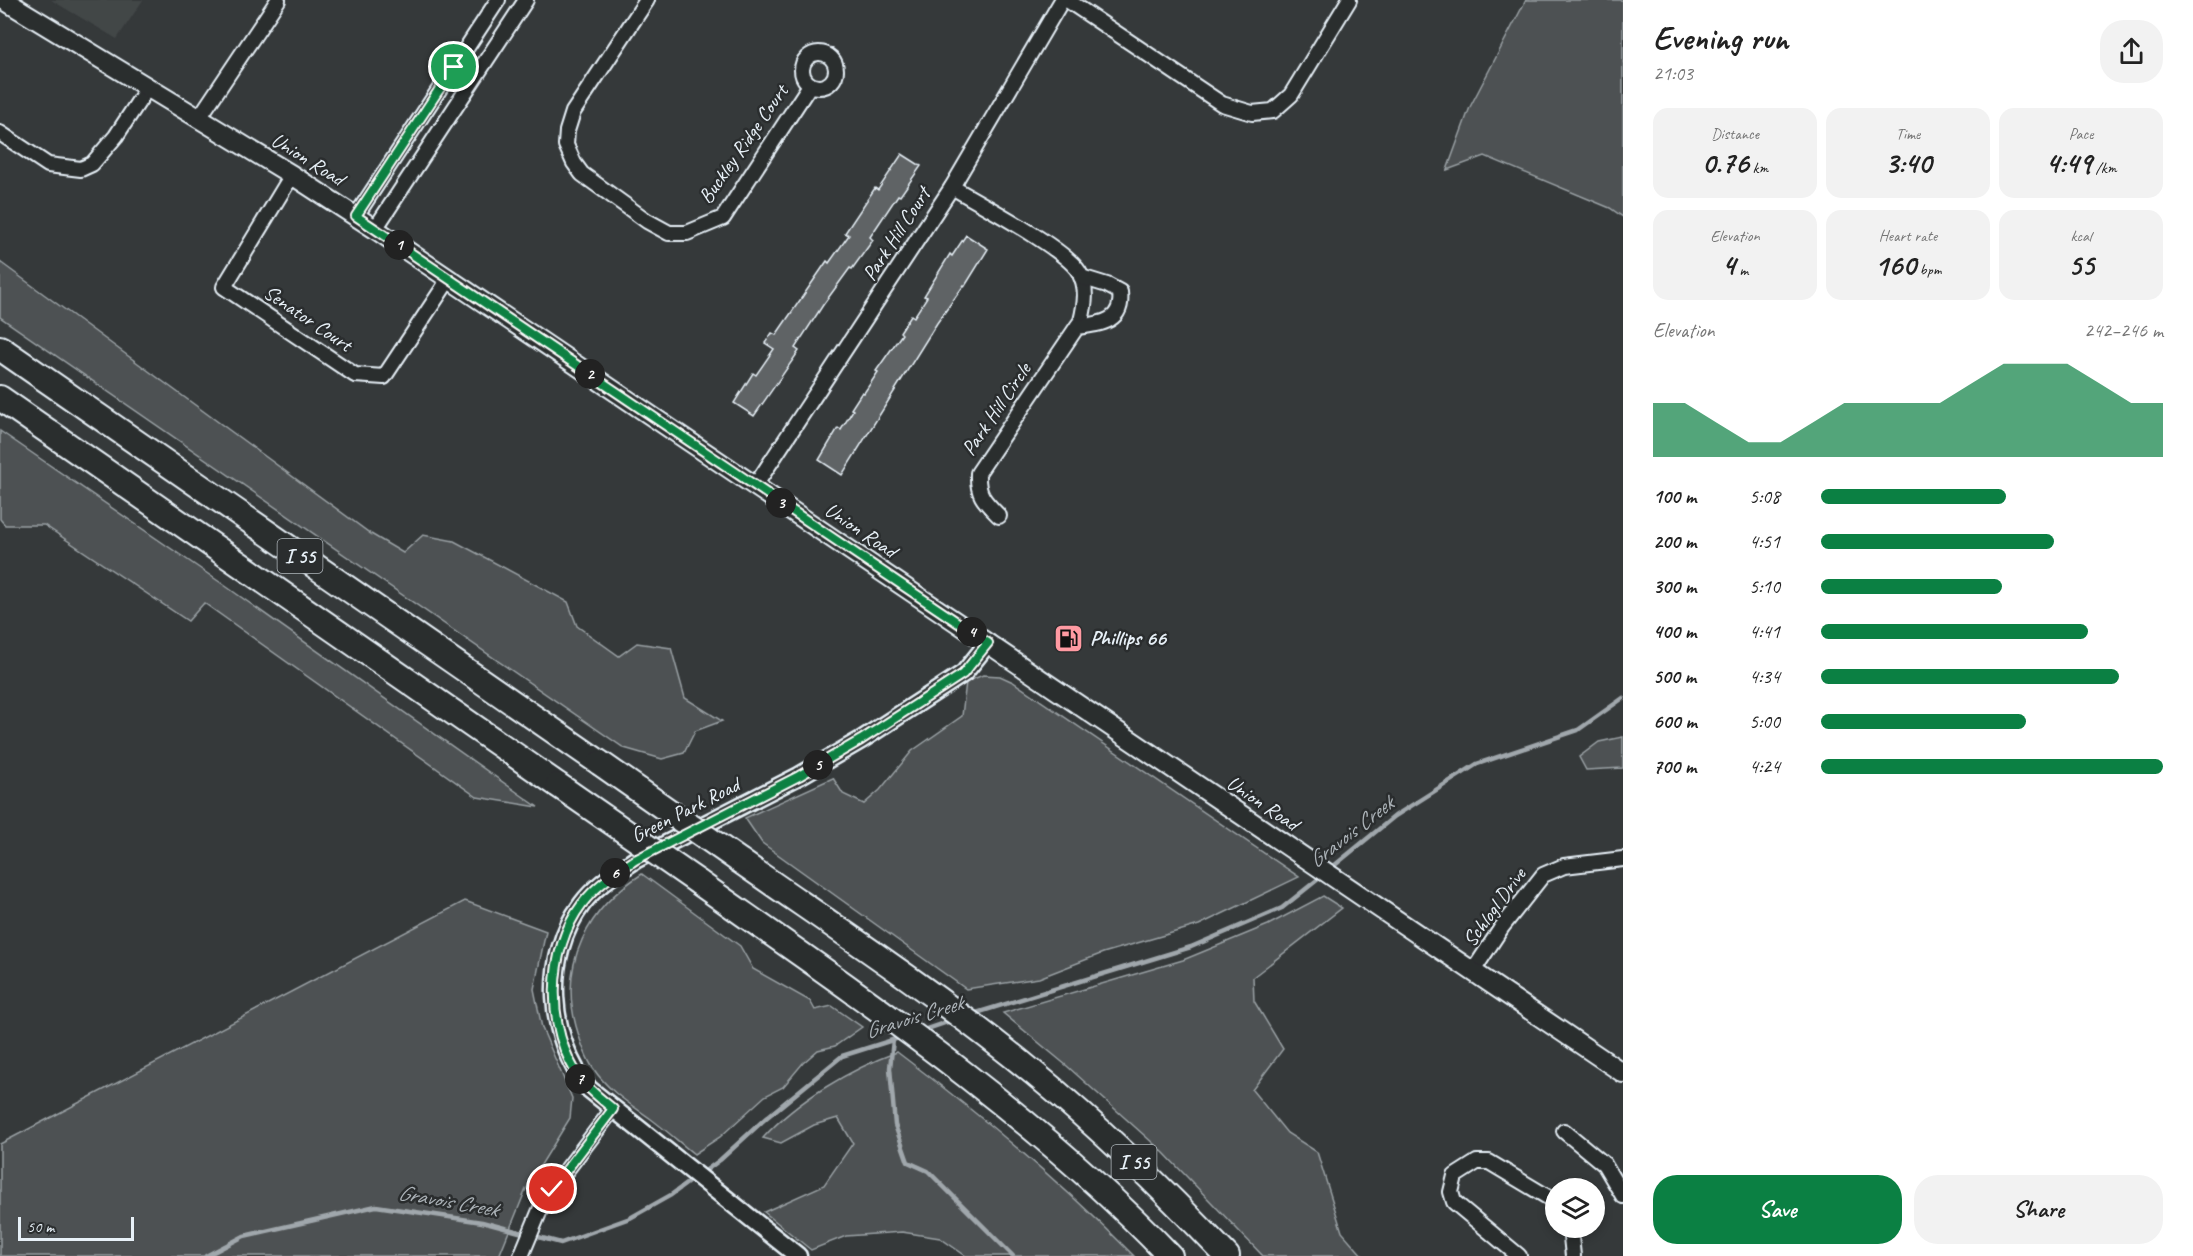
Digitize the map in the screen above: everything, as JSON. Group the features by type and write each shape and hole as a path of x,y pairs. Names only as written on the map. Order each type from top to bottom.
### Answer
{"highway":[{"name":"I 55","path":"0,348 600,763 989,1037 1119,1148 1227,1256"},
{"name":"I 55","path":"0,399 835,978 987,1090 1082,1169 1170,1256"}],"main road":[{"name":"Union Road","path":"4,0 199,117 356,216 1623,1073"}],"street":[{"path":"199,117 278,0"},
{"path":"356,216 498,0"},
{"path":"375,229 526,0"},
{"name":"Buckley Ridge Court","path":"647,0 573,112 567,131 566,145 582,174 647,221 669,233 687,233 723,218 810,85"},
{"name":"Park Hill Court","path":"755,486 952,187 1062,0"},
{"path":"1068,0 1222,104 1252,113 1273,111 1291,94 1349,0"},
{"path":"0,133 48,165 81,169 92,164 116,136 148,87"},
{"name":"Senator Court","path":"292,175 224,287 355,375 384,377 449,279"},
{"path":"952,187 1063,254 1081,277 1107,285 1120,292 1121,304 1114,317 1105,322 1077,327"},
{"name":"Park Hill Circle","path":"999,516 984,501 978,487 978,473 1081,321 1086,300 1081,277"},
{"name":"Green Park Road","path":"798,1256 613,1109 589,1089 579,1077 562,1040 558,1021 555,985 560,949 566,932 583,902 614,874 635,860 799,776 861,740 963,674 988,643"},
{"name":"Schlogl Drive","path":"1473,971 1502,927 1543,875 1564,866 1623,859"},
{"path":"521,1256 552,1189 613,1109"},
{"path":"1564,1131 1604,1164 1623,1196"},
{"path":"1519,1256 1454,1202 1451,1192 1455,1176 1477,1162 1489,1162 1545,1195"},
{"path":"1571,1238 1573,1256"}],"shaded area":[{"path":"51,0 143,0 117,39"},
{"path":"1526,0 1623,0 1623,217 1610,208 1485,156 1447,170 1470,107"},
{"path":"0,262 371,534 403,553 423,535 454,541 568,602 577,626 619,656 637,643 671,648 685,698 722,721 695,731 684,753 662,759 624,748 0,317"},
{"path":"0,431 224,585 538,807 477,797 204,603 188,621 44,525 5,525 0,519"},
{"path":"983,675 1000,676 1013,682 1299,877 1199,925 1103,953 1039,978 966,989 762,843 745,818 833,778 843,794 864,804 880,790 912,751 962,716 966,682"},
{"path":"1623,737 1623,768 1586,770 1579,757 1599,742"},
{"path":"642,874 740,946 753,969 810,1001 815,1010 832,1006 862,1027 835,1046 818,1050 803,1063 783,1087 765,1096 720,1137 694,1154 605,1084 588,1058 576,1026 572,1003 572,980 575,959 582,939 593,920 607,903"},
{"path":"1323,896 1342,908 1253,977 1254,1001 1283,1049 1252,1090 1287,1133 1317,1152 1342,1232 1363,1256 1263,1256 1164,1153 1067,1066 1003,1013 1183,960 1268,925"},
{"path":"465,901 546,931 534,989 542,1028 572,1098 570,1118 526,1189 499,1256 0,1256 0,1144"},
{"path":"897,1052 1019,1150 1077,1201 1134,1256 966,1256 940,1238 902,1232 846,1236 811,1250 764,1212 824,1185 853,1143 838,1118 814,1125 781,1143 763,1138 791,1111 825,1087 861,1067"}],"building":[{"path":"902,154 921,166 870,237 873,240 823,305 795,348 799,351 754,416 734,403 753,373 756,375 774,349 765,343 772,333 776,335 827,261 829,263 849,235 845,233 875,188 878,190"},
{"path":"966,235 988,249 965,286 937,323 842,475 819,460 838,428 841,430 862,392 864,393 878,372 876,371 902,334 900,332 911,315 914,317 927,297 924,296 950,254 952,256"}],"waterway":[{"name":"Gravois Creek","path":"1330,869 1395,816 1477,764 1578,730 1623,698"},
{"name":"Gravois Creek","path":"973,1014 1191,947 1282,908 1322,876"},
{"name":"Gravois Creek","path":"921,1031 953,1020"},
{"name":"Gravois Creek","path":"701,1174 842,1056 902,1037"},
{"path":"893,1040 890,1068 895,1125 908,1162 928,1171 1013,1256"},
{"name":"Gravois Creek","path":"206,1256 244,1236 376,1206 482,1222 561,1243 630,1218 671,1195 694,1178"}],"place":[{"name":"Phillips 66","path":"1069,638"}],"route":[{"path":"454,67 356,216 988,643 963,674 861,740 735,810 635,860 597,887 583,902 573,916 560,949 555,995 558,1021 562,1040 579,1077 589,1089 613,1109 552,1189"}]}
